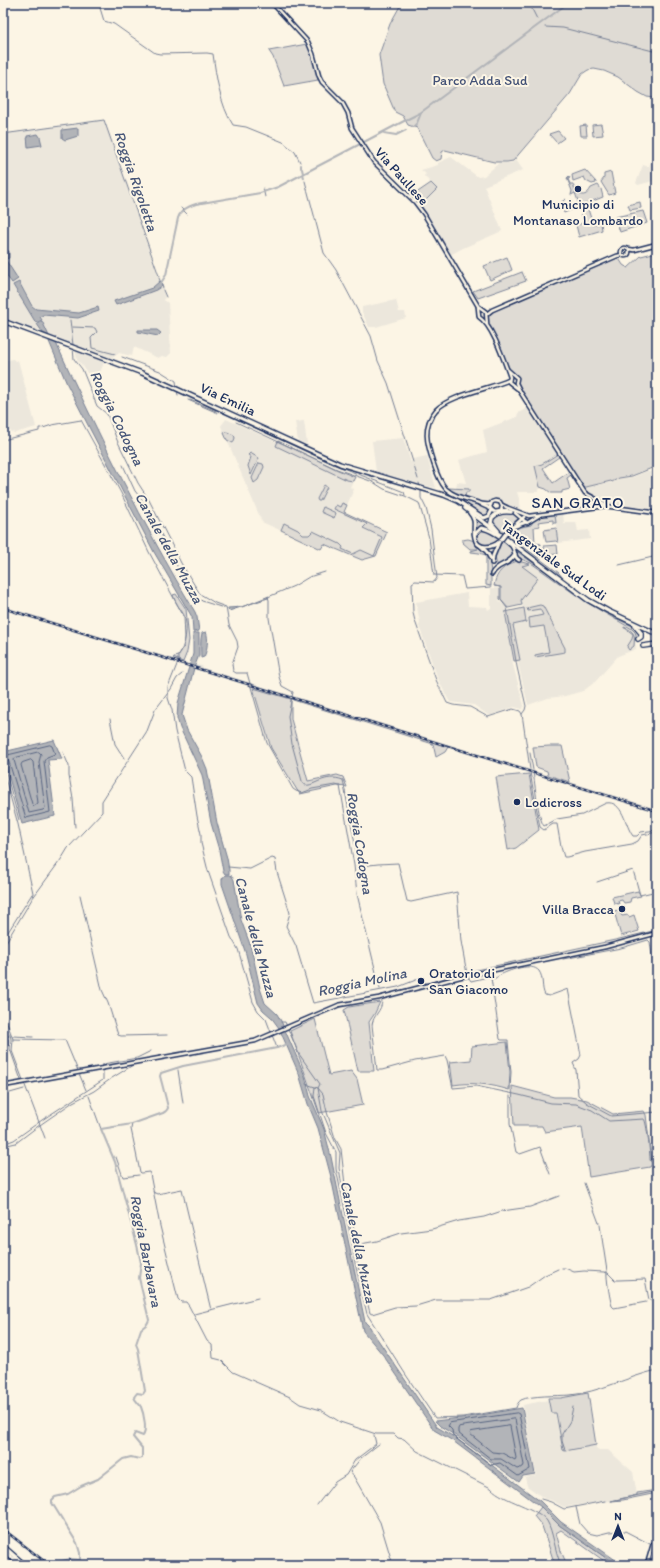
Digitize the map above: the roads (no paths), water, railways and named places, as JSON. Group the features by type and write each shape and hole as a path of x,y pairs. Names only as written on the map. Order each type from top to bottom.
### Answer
{"highway":[{"name":"Tangenziale Sud Lodi","path":"465,508 582,596 608,611 657,633"},
{"path":"470,510 596,602 657,633"},
{"path":"491,524 492,518 496,514 505,511 511,512"},
{"path":"496,512 491,518 491,524 498,531"},
{"path":"512,546 540,567 547,570"},
{"path":"608,611 614,616 638,628 641,634 638,639"},
{"path":"643,646 657,644"},
{"path":"3,1546 25,1565"},
{"path":"3,1550 20,1565"}],"main road":[{"name":"Via Paullese","path":"272,3 308,42 322,82 342,102 348,113 352,128 358,140 374,162 419,208 478,306 480,311 479,317 485,315 487,324 491,330 512,381"},
{"path":"480,311 485,315 492,310 617,256 622,254 627,256 634,250 657,244"},
{"path":"622,254 623,248 634,250"},
{"path":"628,249 629,253"},
{"name":"Via Emilia","path":"3,321 142,373 340,464 444,495"},
{"path":"545,513 531,520 524,518 502,505 497,500 491,504 486,504 454,495 441,483 428,446 427,429 433,415 444,404 512,381 585,493 605,506"},
{"path":"444,495 458,501 470,510 486,518 490,515 491,504"},
{"name":"Tangenziale Sud Lodi","path":"444,495 465,508"},
{"path":"599,501 600,507"},
{"path":"476,502 496,512 501,511 517,513 524,518 531,520"},
{"path":"501,511 502,505"},
{"path":"465,508 474,519 474,536 476,541 487,552 492,563 495,549 500,541 508,531 524,518 545,513 605,506 657,513"},
{"path":"508,531 524,518"},
{"path":"474,536 478,530 486,528 512,546 516,558 520,560"},
{"path":"480,545 489,547 500,541"},
{"path":"492,574 497,567 510,561 515,554"},
{"path":"492,564 497,567"},
{"path":"3,1086 252,1042 339,1004 379,998 460,977 604,947 657,933"},
{"path":"647,1563 653,1544 657,1544"},
{"path":"652,1559 657,1548"},
{"path":"652,1565 657,1559"},
{"path":"3,1562 7,1565"}],"water":[{"path":"78,128 78,136 65,140 62,138 62,130"},
{"path":"38,134 42,145 28,147 27,136"},
{"path":"3,251 9,251 9,258 5,259 18,279 12,283 3,271"},
{"path":"160,281 162,286 156,290 116,305 114,301 152,288"},
{"path":"19,282 32,306 36,309 79,313 98,307 99,311 78,318 43,315 40,317 42,320 36,323 13,285"},
{"path":"42,321 49,336 43,333 37,324"},
{"path":"138,330 157,330 161,333 158,336 138,332"},
{"path":"48,339 55,341 157,546 195,612 199,631 193,632 192,617 154,552 90,429 67,384"},
{"path":"269,596 268,598 246,605"},
{"path":"241,607 229,611 228,608"},
{"path":"206,632 207,648 204,657 201,658 201,636 202,633"},
{"path":"193,633 199,633 199,655 194,668 182,715 187,730 207,769 217,823 227,858 229,874 225,874 223,871 219,850 211,823 202,775 180,728 177,718 178,703 193,654"},
{"path":"54,740 62,759 48,760 55,816 22,824 3,752"},
{"path":"225,875 232,876 234,880 241,920 251,947 260,988 265,1003 277,1014 281,1021 305,1076 310,1096 324,1129 365,1322 370,1327 437,1427 454,1437 540,1501 561,1522 617,1561 634,1565 616,1565 559,1525 541,1507 453,1441 434,1430 383,1355 363,1331 331,1177 318,1128 308,1104 299,1074 279,1028 258,1003 246,954 222,884 222,879"},
{"path":"522,1408 535,1474 523,1476 519,1482 435,1421 469,1417"}],"waterway":[{"path":"101,3 100,8 104,21 114,24 155,53 213,54 217,81 222,100 233,125 246,127 283,142 295,152 300,162"},
{"path":"529,3 537,19"},
{"path":"159,286 166,275 178,218 185,209 196,204 260,193 278,187 420,113 568,3"},
{"path":"545,27 563,28 657,52"},
{"path":"413,127 417,123 421,113"},
{"name":"Roggia Rigoletta","path":"3,134 104,120 159,276"},
{"path":"384,133 396,135 406,130"},
{"path":"302,169 304,178"},
{"path":"305,181 324,253 336,270 371,336 378,361 388,383 413,462"},
{"path":"263,188 265,197"},
{"path":"181,208 187,214"},
{"name":"Roggia Rigoletta","path":"159,278 163,288"},
{"name":"Roggia Rigoletta","path":"163,290 166,297"},
{"name":"Roggia Codogna","path":"70,320 73,345"},
{"path":"72,327 95,328 97,332 91,338 92,348 115,354"},
{"name":"Roggia Codogna","path":"73,348 74,359 82,369 97,406 107,414 117,440 138,483 149,500 181,563 200,594 215,603 226,607 229,625 237,641 238,647 232,664 233,671 236,673 247,673 267,743 293,789 302,793 312,789 335,785 340,786 354,865 357,894 380,989"},
{"path":"122,357 160,371 176,381 177,388"},
{"path":"177,391 178,395"},
{"path":"188,400 218,413"},
{"path":"190,400 216,411"},
{"name":"Canale della Muzza","path":"43,428 81,420 121,493 149,552 184,617 184,647 178,656 178,662 168,687 168,698 172,710 175,731 185,771 191,777 201,834 201,843 208,871 231,937 238,949 253,1002 258,1011 266,1019 277,1048"},
{"path":"238,420 335,465 404,492 405,495"},
{"path":"236,422 337,469 373,482 384,489 405,496 419,503 429,538 434,575 462,576 465,589 491,587"},
{"path":"3,440 39,431 39,428 41,428"},
{"name":"Canale della Muzza","path":"123,465 135,491 144,502 188,588 202,601 227,609"},
{"path":"414,466 418,479"},
{"path":"421,490 421,498 426,508 431,529 437,578 434,582 415,581 412,583 413,613 436,680 447,703 470,707 488,717 513,709 520,711 522,714 530,769"},
{"path":"619,565 657,556"},
{"path":"268,597 294,586 309,577 325,572"},
{"path":"495,586 500,587 500,599 507,608 517,667 526,706 522,714"},
{"path":"268,597 269,618 279,677 282,686 293,692 288,716 292,744 302,781 305,785 309,785 331,778 343,780 359,865 398,863 407,901 411,902 457,892 461,941 467,974"},
{"path":"3,947 32,899 68,848 102,812 102,801 147,731 155,710 171,689 177,678 182,674"},
{"path":"110,719 115,744 124,758"},
{"path":"63,752 69,766 75,827"},
{"path":"530,753 533,770"},
{"path":"3,762 19,820"},
{"path":"3,771 18,824 33,893 32,899"},
{"path":"530,772 540,827 544,830 553,824 557,824 564,857 632,844 638,841 642,835 657,832"},
{"path":"533,772 538,809 544,826 557,819 582,815 606,803 612,803 620,809 633,836 637,836 641,832 657,830"},
{"name":"Roggia Molina","path":"228,867 250,869 272,858 275,859 277,872 290,913 286,926 296,946 313,1003 398,987 421,978 425,983 428,983 462,973 657,930"},
{"path":"597,882 633,870 640,895 657,891"},
{"path":"3,940 32,894"},
{"path":"80,895 102,990 108,1003 118,1035 167,1035"},
{"path":"563,959 621,948 648,940 650,942 657,989"},
{"path":"491,979 516,969 531,967 535,968 541,974 545,995 549,996 568,989 581,1055 579,1059 573,1063 576,1070 578,1095 587,1103 611,1116 657,1112"},
{"path":"468,977 471,981 488,977 491,978 500,1039 508,1040 511,1072 510,1090"},
{"name":"Roggia Codogna","path":"382,1001 381,1008 374,1018 372,1025 377,1070 445,1056 453,1088 476,1086 551,1103 576,1104 592,1110 609,1121 644,1119 647,1131 650,1160 652,1163 657,1162"},
{"path":"3,1012 13,1039 12,1051 45,1138"},
{"name":"Canale della Muzza","path":"281,1022 285,1022 299,1054 320,1084 318,1088 322,1111 340,1153 339,1168 343,1192 358,1266 370,1313 372,1314 395,1307 416,1306 436,1300 491,1300 528,1287 545,1275 558,1269"},
{"path":"10,1033 10,1049 21,1080"},
{"path":"3,1036 9,1036"},
{"path":"12,1036 33,1037"},
{"path":"3,1039 8,1039 8,1046 3,1050"},
{"path":"13,1039 65,1040 86,1090"},
{"name":"Roggia Barbavara","path":"51,1564 70,1559 80,1560 80,1553 77,1543 52,1503 52,1500 55,1497 68,1494 81,1486 98,1479 123,1459 131,1457 139,1459 142,1458 142,1448 133,1437 135,1433 143,1436 145,1430 142,1410 134,1397 137,1393 143,1394 145,1391 136,1344 141,1329 149,1320 139,1278 141,1263 137,1245 115,1162 101,1129 132,1124 166,1111 168,1108 160,1076 161,1073 183,1066 277,1048 287,1044"},
{"path":"3,1144 14,1140 103,1080 103,1064 137,1058 151,1051"},
{"path":"3,1146 16,1143 73,1102 94,1091 133,1065"},
{"path":"178,1070 183,1103"},
{"name":"Canale della Muzza","path":"306,1084 318,1088 323,1094 335,1138 341,1149 345,1185 355,1235 360,1244 377,1241 401,1233 432,1229 459,1221 484,1217 502,1211 530,1207 559,1196"},
{"name":"Canale della Muzza","path":"315,1087 314,1096 326,1133 336,1152 336,1169 367,1314 435,1418 463,1417 516,1408 519,1402 525,1398 580,1394 657,1370"},
{"path":"3,1095 24,1089"},
{"path":"89,1096 101,1129"},
{"path":"510,1096 510,1124 516,1152 520,1154 540,1147 550,1174"},
{"path":"132,1124 131,1129 140,1172 149,1172 150,1174 160,1226 178,1299 181,1302 186,1302 189,1306 207,1341 212,1345 213,1358 221,1360 233,1372 290,1397 300,1404 321,1410 340,1422 376,1434 394,1434 398,1438 404,1439 417,1451 543,1516 549,1525 561,1565"},
{"name":"Roggia Barbavara","path":"116,1157 123,1177 139,1175"},
{"path":"584,1183 599,1223"},
{"path":"153,1192 157,1194 182,1189 211,1310"},
{"path":"600,1225 608,1288 612,1306 614,1308 646,1302"},
{"path":"562,1268 574,1272 604,1272 608,1273 615,1280 645,1279 649,1300 657,1301"},
{"path":"194,1314 258,1298"},
{"path":"565,1450 562,1441 562,1434 570,1421 573,1407"},
{"path":"317,1505 335,1482 346,1475 355,1460 376,1444 374,1435"},
{"path":"379,1444 361,1458 350,1472 380,1522 393,1565"},
{"path":"611,1501 657,1491"},
{"path":"541,1499 551,1502 564,1509 605,1501"},
{"path":"576,1507 580,1524 588,1533 597,1535 609,1532 625,1531 650,1544"}],"railway":[{"path":"3,608 657,811"},
{"path":"3,1529 49,1565"}],"place":[{"name":"Municipio di Montanaso Lombardo","path":"578,189"},
{"name":"Lodicross","path":"517,802"},
{"name":"Villa Bracca","path":"622,909"},
{"name":"Oratorio di San Giacomo","path":"421,981"}],"district":[{"name":"SAN GRATO","path":"578,502"}],"park label":[{"name":"Parco Adda Sud","path":"480,80"}]}
